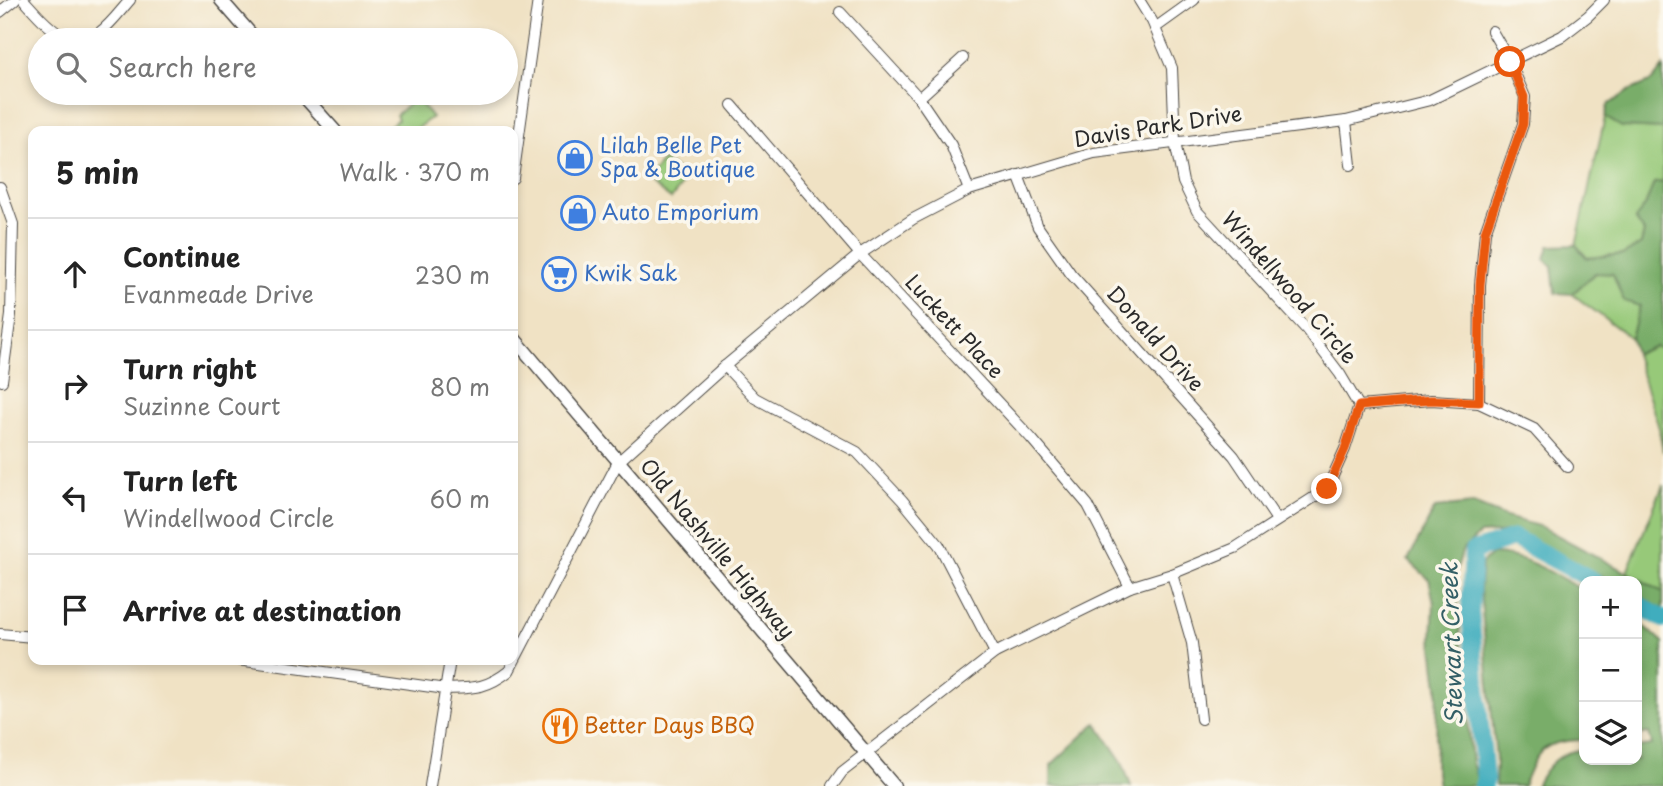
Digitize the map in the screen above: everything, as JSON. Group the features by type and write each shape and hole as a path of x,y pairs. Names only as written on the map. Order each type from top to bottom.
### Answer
{"main road":[{"path":"221,0 246,28"},
{"path":"312,105 331,126"},
{"name":"Old Nashville Highway","path":"518,343 894,786"}],"street":[{"path":"0,12 15,0"},
{"path":"24,0 50,28"},
{"path":"105,28 130,0"},
{"path":"518,142 538,0"},
{"name":"Windellwood Circle","path":"1139,0 1155,28 1172,68 1175,142 1183,183 1197,211 1306,329 1340,373 1359,406"},
{"path":"1155,28 1194,0"},
{"name":"Davis Park Drive","path":"618,462 725,366 860,254 913,219 969,190 1094,153 1346,121 1430,100 1562,36 1604,0"},
{"path":"840,12 919,98 951,145 969,190"},
{"path":"1479,402 1480,285 1485,232 1523,124 1524,97 1510,62 1492,31"},
{"path":"919,98 963,58"},
{"name":"Luckett Place","path":"732,105 860,254 1031,438 1088,505 1130,587"},
{"path":"1346,121 1351,165"},
{"name":"Donald Drive","path":"1018,175 1038,227 1070,274 1234,456 1277,520"},
{"path":"0,187 13,224 2,381"},
{"path":"725,366 755,398 857,452 875,471 939,545 995,653"},
{"path":"832,786 842,772 995,653 1130,587 1172,574 1235,548 1327,489 1345,449 1359,406 1431,400 1479,402 1534,429 1568,467"},
{"path":"518,654 618,462"},
{"path":"1172,574 1192,643 1202,719"},
{"path":"0,635 28,637"},
{"path":"274,665 446,689 477,688 493,684 512,665"},
{"path":"430,786 449,665"}],"green space":[{"path":"1663,67 1663,129 1622,127 1605,117 1608,105 1629,91 1652,81"},
{"path":"408,105 422,105 432,117 420,126 390,126 398,119 396,115"},
{"path":"1605,117 1622,127 1663,129 1663,182 1654,183 1645,206 1636,219 1644,232 1641,244 1624,254 1587,258 1576,245"},
{"path":"663,160 687,178 671,199 646,180"},
{"path":"1663,182 1663,351 1655,346 1635,354 1631,338 1640,306 1624,301 1613,274 1595,273 1572,294 1555,293 1552,266 1545,259 1549,246 1576,245 1587,258 1624,254 1641,244 1644,232 1635,219 1645,206 1654,183"},
{"path":"1595,273 1613,273 1624,301 1640,306 1631,338 1572,294"},
{"path":"1655,346 1663,351 1663,452 1659,428 1635,354"},
{"path":"1663,485 1663,592 1642,580 1642,576 1627,572"},
{"path":"1473,504 1542,527 1633,576 1602,576 1511,532 1480,534 1463,549 1455,575 1472,763 1477,786 1438,786 1435,766 1438,687 1432,638 1434,603 1429,579 1408,560 1435,508"},
{"path":"1492,554 1528,561 1579,588 1579,740 1559,742 1543,750 1533,763 1523,786 1495,786 1496,759 1480,590 1482,563"},
{"path":"1642,581 1663,592 1663,610 1642,597"},
{"path":"1642,625 1663,642 1663,786 1536,786 1555,760 1576,750 1579,750 1579,765 1642,765 1642,746 1652,745 1649,733 1642,734"},
{"path":"1096,723 1122,762 1131,786 1051,786 1051,765"}],"waterway":[{"name":"Stewart Creek","path":"1483,786 1485,779 1470,611 1473,551 1514,538 1585,576"},
{"name":"Stewart Creek","path":"1642,607 1663,619"}],"place":[{"name":"Lilah Belle Pet Spa & Boutique","path":"575,158"},
{"name":"Auto Emporium","path":"578,213"},
{"name":"Kwik Sak","path":"559,274"},
{"name":"Better Days BBQ","path":"560,726"}],"route":[{"path":"1327,489 1345,449 1359,406 1431,400 1479,402 1480,285 1485,232 1523,124 1524,97 1510,62"}]}
